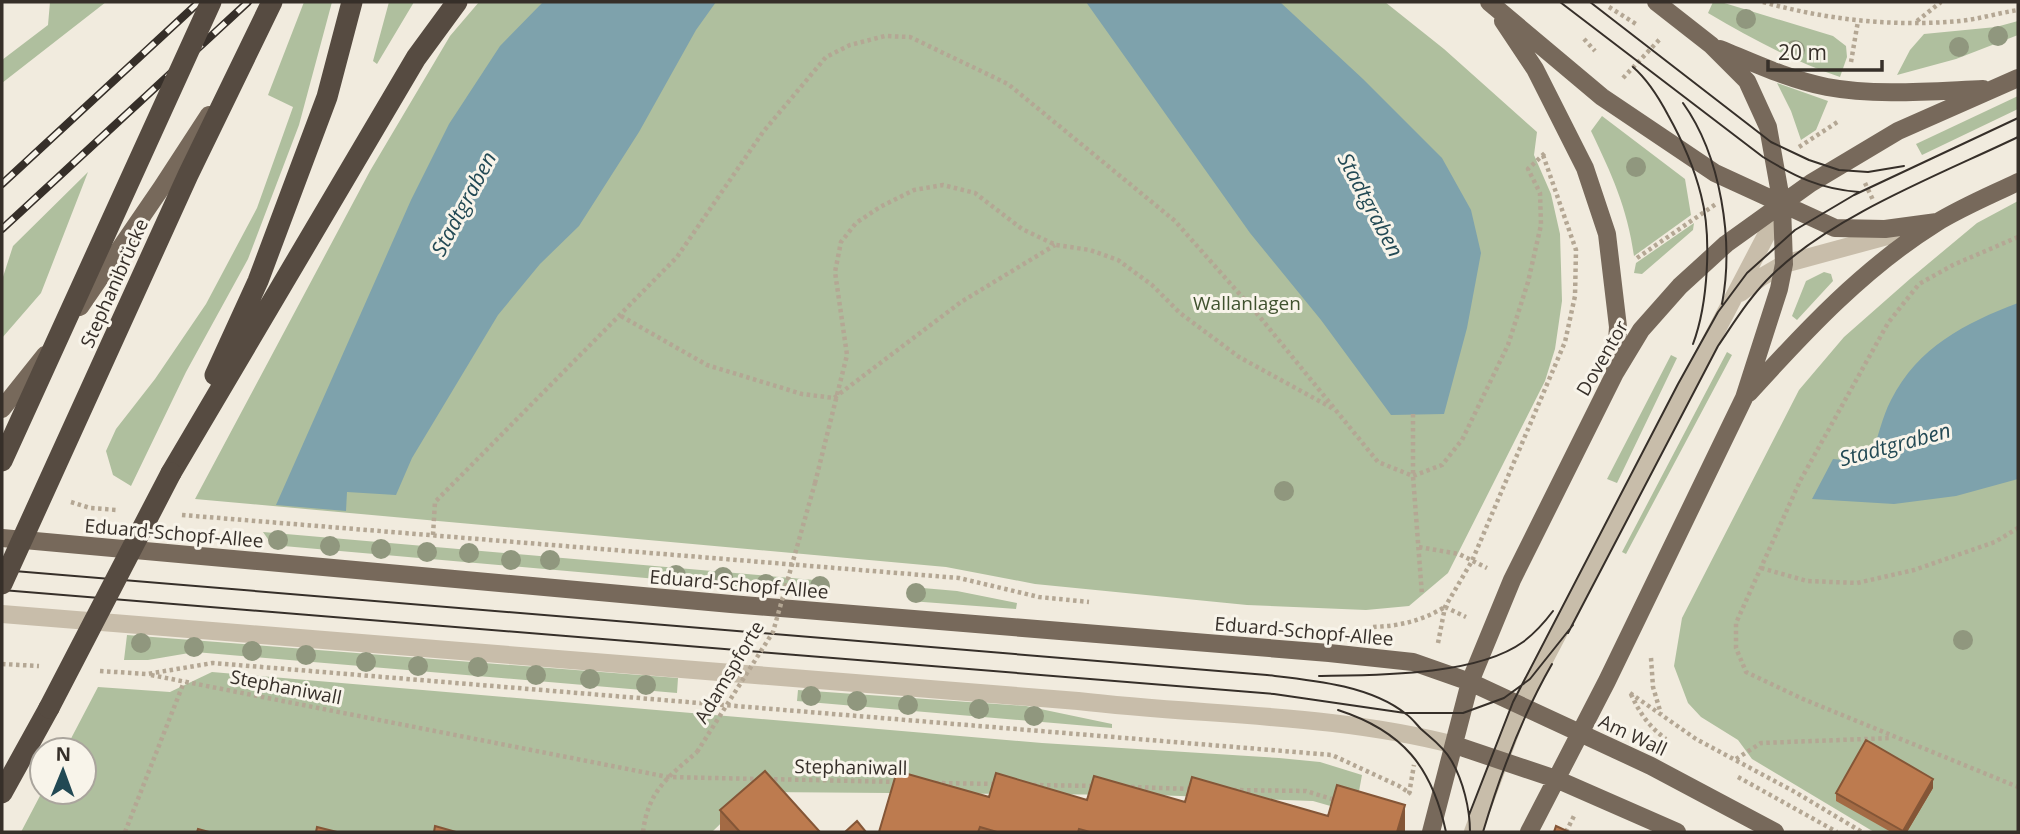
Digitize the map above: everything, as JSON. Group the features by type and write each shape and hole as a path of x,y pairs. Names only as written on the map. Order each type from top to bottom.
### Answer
{"highway":[{"name":"Stephanibrücke","path":"2,461 211,2"},
{"name":"Stephanibrücke","path":"2,584 188,175 272,2"},
{"path":"2,793 171,472 258,281 327,97 352,2"},
{"path":"171,472 416,58 457,2"}],"main road":[{"path":"2,409 58,338 162,187 221,95 272,2"},
{"path":"1529,832 1580,734 1744,398 1779,289 1784,264 1782,205 1768,127 1747,81 1711,44 1656,2"},
{"path":"1490,3 1602,97 1714,173 1835,228 1885,229 1937,222"},
{"path":"1490,3 1535,68 1585,167 1607,234 1613,274 1618,327 1615,373"},
{"path":"1711,44 1765,68 1826,87 1902,91 1995,89"},
{"name":"Doventor","path":"1431,832 1470,682 1517,570 1615,373 1641,330 1680,286 1726,244 1834,168 1898,131 2018,78"},
{"path":"1744,398 1814,323 1870,270 1937,222 2018,182"},
{"name":"Eduard-Schopf-Allee","path":"2,538 717,603 1329,653 1413,662 1470,682"},
{"name":"Am Wall","path":"1470,682 1651,766 1774,832"},
{"path":"1455,745 1556,779 1677,832"}],"street":[{"path":"1473,832 1520,706 1782,205"},
{"path":"1734,297 1784,264 1937,222"},
{"path":"2,614 1078,701 1144,709 1279,717 1368,726 1420,735 1455,745"}],"path":[{"path":"1763,2 1800,12 1886,24 1962,21 2018,10"},
{"path":"1916,22 1941,2"},
{"path":"433,535 435,502 677,257 763,132 825,57 850,45 885,36 910,37 1008,85 1175,221 1259,316 1378,462 1413,476 1442,464 1462,440 1508,345 1528,282 1541,225 1540,192 1528,169 1543,155 1576,250 1575,296 1565,342 1472,561 1445,607 1433,669"},
{"path":"1774,164 1839,121"},
{"name":"Adamspforte","path":"668,777 697,752 773,632 847,355 835,272 841,242 856,223 880,207 914,190 943,185 975,193 1022,229 1056,245 1090,250 1118,260 1152,285 1180,313 1239,356 1336,410"},
{"path":"1575,296 1613,274 1742,186"},
{"path":"2018,237 1953,265 1919,284 1888,323 1800,481 1736,623 1736,648 1746,672 2018,787"},
{"path":"621,316 707,365 802,394 834,398 961,302 1056,245"},
{"path":"1913,278 1919,284"},
{"path":"1413,414 1413,476 1422,595"},
{"path":"65,496 73,503 90,508 117,510"},
{"path":"172,515 959,578 1039,597 1095,603"},
{"path":"1761,568 1807,581 1857,583 1914,570 1995,542 2018,528"},
{"path":"1419,547 1459,554"},
{"path":"1369,627 1394,626 1422,620 1445,607"},
{"path":"1652,647 1653,687 1661,714"},
{"path":"96,670 146,674 213,663 1332,755 1409,793 1420,735"},
{"path":"2,664 44,667"},
{"name":"Stephaniwall","path":"146,674 668,777 904,782"},
{"path":"125,832 184,682"},
{"path":"1673,743 1647,723 1631,693 1696,739 1736,759 1862,832"},
{"path":"1736,759 1761,743 1896,737"},
{"path":"643,832 651,798 668,777"},
{"name":"Stephaniwall","path":"932,783 1001,784"},
{"path":"1029,785 1098,787"},
{"path":"1126,787 1195,789"},
{"path":"1223,789 1306,791 1339,802"}],"green space":[{"path":"50,2 106,2 2,83 2,60 48,25"},
{"path":"304,2 332,2 299,125 248,259 186,372 131,486 113,475 106,451 116,429 155,379 206,304 257,208 293,107 268,95"},
{"path":"389,2 414,2 377,64 373,61"},
{"name":"Wallanlagen","path":"479,2 1385,2 1444,49 1537,132 1534,155 1551,194 1560,234 1562,301 1555,349 1545,381 1448,573 1409,606 1366,610 1247,605 1035,584 946,567 195,499 370,171 450,36"},
{"path":"1713,2 1721,2 1833,36 1846,46 1847,57 1840,77 1788,56 1708,13"},
{"path":"2018,21 2018,35 1956,59 1897,75 1910,50 1924,34 1996,27"},
{"path":"1777,83 1828,101 1816,130 1801,140 1791,111"},
{"path":"2018,96 2018,109 1922,155 1916,144"},
{"path":"1602,116 1685,179 1691,215 1634,256 1618,192 1591,131"},
{"path":"88,172 41,293 2,338 2,280 13,246"},
{"path":"2018,201 2018,832 1874,832 1752,759 1738,740 1701,717 1688,703 1674,666 1682,618 1799,390 1844,337 1911,278 1977,223"},
{"path":"1694,223 1693,230 1642,274 1634,273 1636,263"},
{"path":"1824,272 1831,274 1833,281 1797,320 1792,316 1806,281"},
{"path":"1727,352 1732,355 1626,554 1622,552"},
{"path":"1671,355 1677,358 1617,483 1607,479"},
{"path":"263,532 826,581 826,594 272,545"},
{"path":"911,587 957,591 1017,603 1016,609 910,601"},
{"path":"127,635 678,678 677,693 195,652 148,660 124,660"},
{"path":"212,672 1042,743 1279,758 1320,762 1362,775 1355,813 1313,801 1154,795 753,792 712,832 21,832 35,806 98,806 98,736 72,736 98,687 170,692"},
{"path":"798,690 1026,706 1112,724 1112,728 797,701"}],"water":[{"name":"Stadtgraben","path":"543,2 716,2 696,30 639,132 579,226 540,264 498,315 412,458 396,495 347,492 346,511 276,505 411,200 449,124 500,46"},
{"name":"Stadtgraben","path":"1086,2 1280,2 1363,79 1442,158 1471,210 1481,253 1467,328 1444,414 1391,415 1321,320 1250,233"},
{"name":"Stadtgraben","path":"2018,303 2018,479 1956,496 1894,504 1812,499 1833,459 1855,461 1871,457 1891,400 1902,381 1929,351 1980,319"}],"building":[{"path":"1866,740 1933,779 1903,831 1836,793"},
{"path":"765,771 820,832 740,832 720,810"},
{"path":"897,771 989,797 996,773 1087,800 1094,776 1185,802 1192,777 1328,816 1337,785 1405,805 1397,832 1090,832 1079,829 1078,832 997,832 980,827 978,832 879,832"},
{"path":"857,821 866,832 845,832"},
{"path":"435,826 456,832 434,832"},
{"path":"1556,826 1569,832 1554,832"},
{"path":"317,827 337,832 316,832"}],"tram line":[{"path":"1560,2 1763,157 1809,181 1859,192"},
{"path":"1590,2 1771,142 1809,160 1839,170 1868,172 1904,166"},
{"path":"1633,67 1653,90 1673,124 1701,195 1707,230 1707,270 1702,310 1693,344"},
{"path":"1683,103 1707,148 1721,200 1726,253 1722,304"},
{"path":"1469,815 1513,702 1678,384 1718,312 1747,273 1795,230 1854,195 2018,118"},
{"path":"1568,633 1718,346 1765,282 1798,253 1857,214 2018,137"},
{"path":"2,570 1267,675 1321,682 1358,690 1391,704 1441,747 1451,760 1462,786 1470,832"},
{"path":"2,590 1274,694 1405,713 1463,713 1504,698 1530,679 1573,625"},
{"path":"1319,676 1396,674 1479,662 1523,642 1553,611"},
{"path":"1483,832 1513,746 1552,664"},
{"path":"1338,710 1380,729 1411,754 1432,788 1446,832"}],"railway":[{"path":"2,184 199,2"},
{"path":"2,229 248,2"}]}
